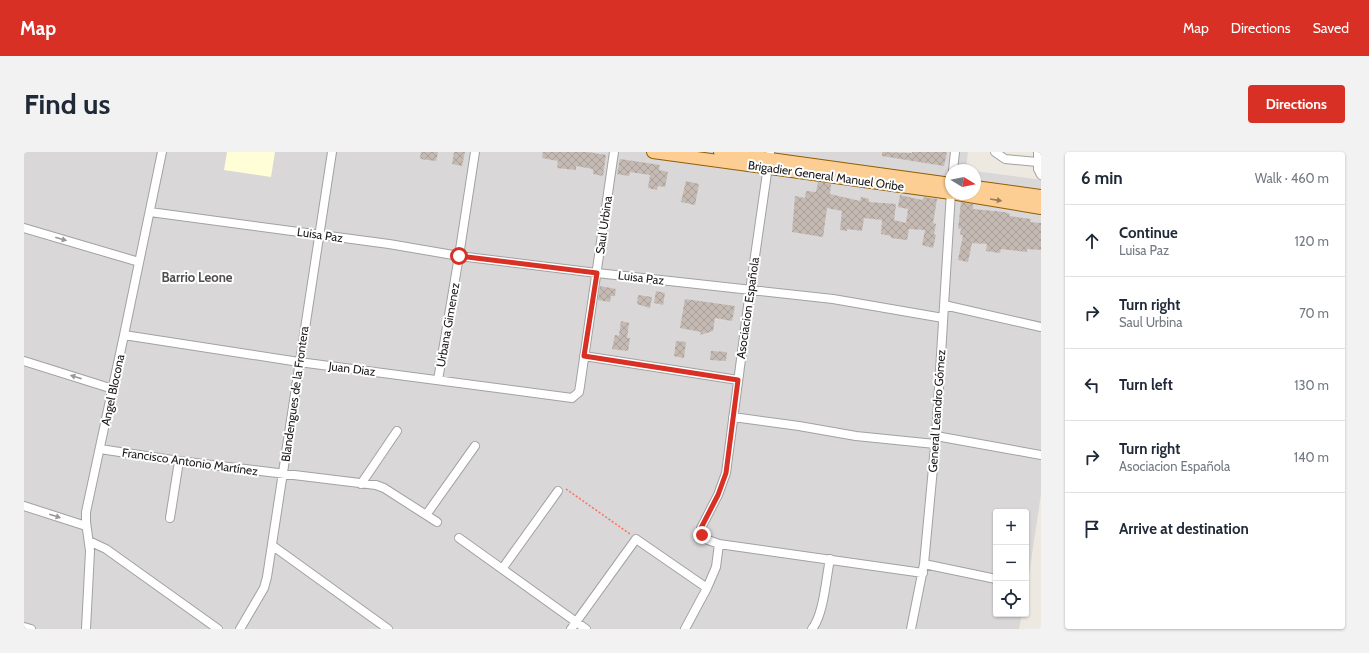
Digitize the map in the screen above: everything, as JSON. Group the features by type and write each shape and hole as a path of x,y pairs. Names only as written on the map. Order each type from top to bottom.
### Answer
{"main road":[{"name":"Brigadier General Manuel Oribe","path":"657,152 769,159 945,192"},
{"name":"Brigadier General Manuel Oribe","path":"720,152 945,183"},
{"path":"981,188 1041,196"},
{"path":"981,198 1041,208"}],"street":[{"name":"Angel Blocona","path":"86,629 90,541 86,526 86,512 162,152"},
{"name":"Blandengues de la Frontera","path":"240,629 264,588 273,546 299,362 332,152"},
{"name":"Urbana Gimenez","path":"438,380 475,152"},
{"name":"Saul Urbina","path":"579,392 614,152"},
{"path":"954,164 955,152"},
{"path":"996,152 1005,159 1037,162"},
{"path":"1038,152 1037,162 1041,175"},
{"name":"Asociacion Española","path":"719,544 708,540 702,535 701,528 718,495 726,473 769,159"},
{"name":"General Leandro Gómez","path":"911,629 924,564 935,440 951,200"},
{"name":"Luisa Paz","path":"150,212 389,244 459,256 750,291 833,299 943,318"},
{"path":"24,228 139,262"},
{"path":"944,305 1041,327"},
{"name":"Juan Diaz","path":"124,335 299,362 572,398 579,392"},
{"path":"584,356 738,380"},
{"path":"24,361 113,389"},
{"path":"733,417 856,436 935,440 1041,455"},
{"path":"361,484 396,431"},
{"path":"426,515 475,446"},
{"name":"Francisco Antonio Martínez","path":"100,449 384,488 437,522"},
{"path":"170,518 179,461"},
{"path":"502,568 558,491"},
{"path":"24,506 86,526"},
{"path":"459,538 502,568 573,626 586,629"},
{"path":"573,626 636,539 707,588"},
{"path":"90,541 106,549 218,629"},
{"path":"685,629 707,588 716,567 719,544 923,573"},
{"path":"273,546 388,629"},
{"path":"812,629 817,623 821,609 830,559"},
{"path":"924,564 993,577"},
{"path":"24,627 31,629"}],"path":[{"path":"558,491 564,488 568,490 636,539"}],"shaded area":[{"path":"24,152 968,152 967,164 945,164 945,200 981,200 981,172 1041,180 1041,494 1029,575 1029,509 993,509 993,617 1021,617 1019,629 24,629"},
{"path":"227,152 275,152 271,177 224,170"}],"building":[{"path":"421,152 438,152 436,161 420,159"},
{"path":"454,152 465,152 462,166 452,164"},
{"path":"543,152 588,152 606,155 603,176 593,174 593,169 576,166 576,170 557,168 558,161 542,158"},
{"path":"882,152 947,152 944,166 882,156"},
{"path":"620,159 660,165 659,170 668,172 665,187 658,186 657,190 648,188 650,175 630,172 629,176 617,174"},
{"path":"686,181 699,184 695,205 681,202"},
{"path":"818,182 831,184 830,194 860,201 861,197 869,199 869,202 896,204 894,220 906,223 908,209 898,207 900,195 922,200 924,197 937,199 933,223 936,224 934,234 936,235 933,248 922,245 925,230 909,229 907,240 891,238 891,236 881,234 882,220 864,218 862,231 847,229 847,231 840,230 842,211 827,208 823,237 792,232 795,196 805,198 806,191 816,192"},
{"path":"961,202 973,204 973,209 1004,212 1010,214 1009,216 1031,219 1030,222 1041,223 1041,250 1027,249 1027,252 1001,249 1000,253 986,251 987,244 972,243 968,262 958,260 963,235 960,235 961,228 958,229"},
{"path":"600,286 616,289 615,296 611,296 610,302 598,300"},
{"path":"656,291 665,293 663,305 654,303"},
{"path":"638,295 652,297 650,308 637,304"},
{"path":"685,299 735,306 732,321 715,318 713,331 700,335 701,332 680,328"},
{"path":"621,321 629,323 627,338 630,338 628,351 612,349 615,335 619,336"},
{"path":"676,341 686,342 684,358 674,356"},
{"path":"711,351 727,352 726,361 710,360"}],"district":[{"name":"Barrio Leone","path":"197,277"}],"route":[{"path":"459,256 597,273 584,356 738,380 726,473 718,495 701,528 702,535"}]}
